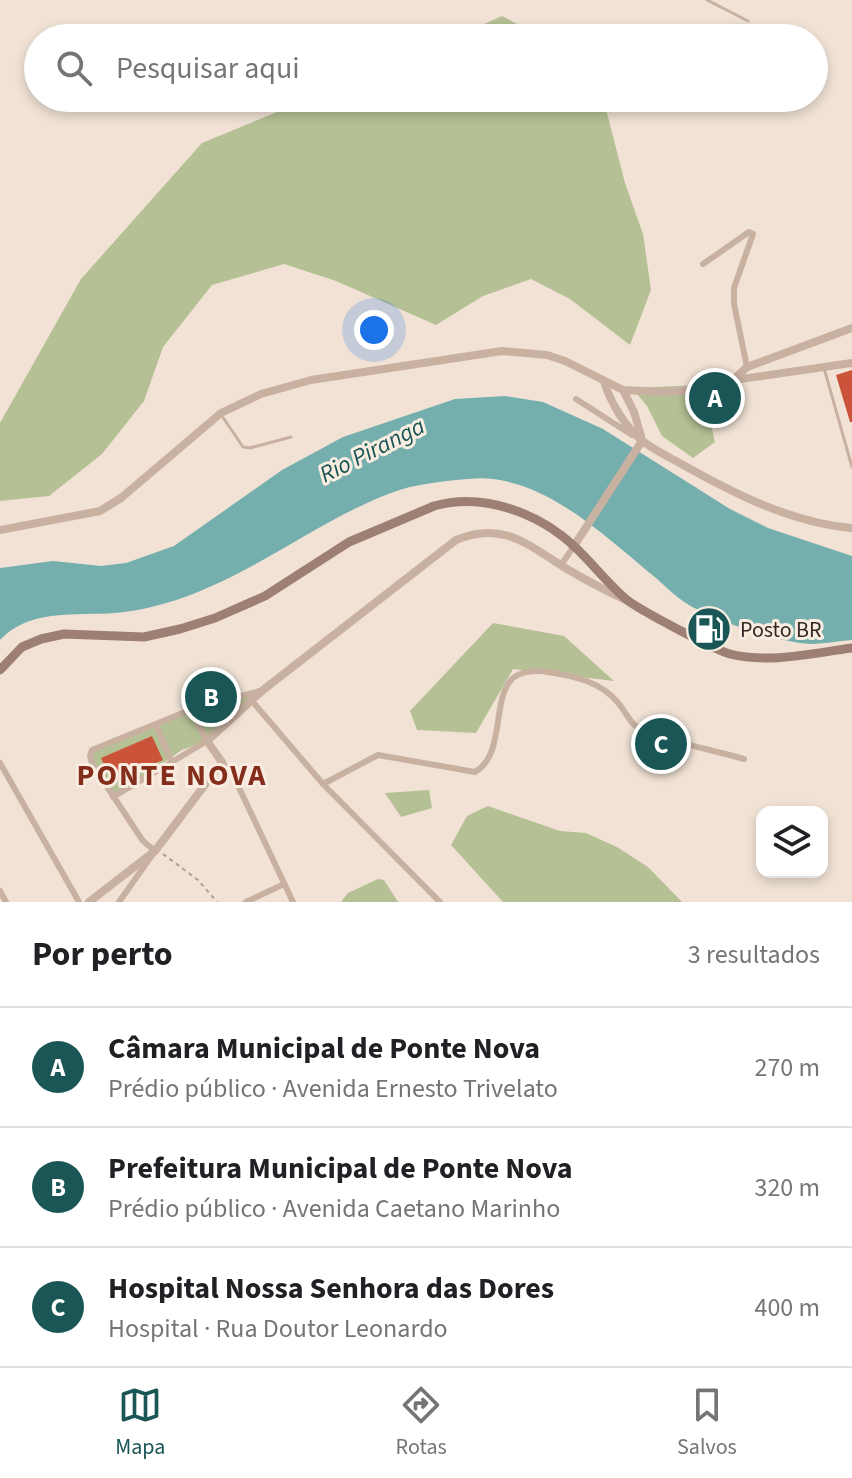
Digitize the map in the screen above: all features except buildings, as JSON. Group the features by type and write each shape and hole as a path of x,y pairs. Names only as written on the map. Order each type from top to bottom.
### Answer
{"main road":[{"path":"0,670 22,647 41,639 64,634 144,637 215,618 265,596 349,542 447,503 471,501 500,505 551,527 629,601 728,654 760,658 852,648"}],"street":[{"path":"703,264 749,232 753,234 734,288 734,304 747,367"},
{"path":"733,380 747,367 852,328"},
{"path":"0,530 100,511 121,498 221,413 261,394 311,380 502,351 547,355 623,390 664,392 707,389 733,380 852,363"},
{"path":"604,381 608,396 641,443"},
{"path":"561,565 641,443 634,412 623,390"},
{"path":"576,399 641,443 763,505 831,526 852,528"},
{"path":"113,797 207,741 263,690 456,540 480,534 507,535 524,540 561,565 629,601"},
{"path":"323,784 378,755 475,772 484,767 491,755 508,683 520,674 539,671 582,678 593,683 619,704 630,724 649,733 744,759"},
{"path":"155,850 143,841 113,797 91,761 91,751 190,710 263,690"},
{"path":"252,701 323,784 440,902"},
{"path":"190,710 207,741 233,775 293,902"},
{"path":"156,724 171,761"},
{"path":"119,902 222,762"},
{"path":"0,763 79,902"},
{"path":"89,902 155,850"},
{"path":"246,902 284,884"},
{"path":"0,891 6,902"},
{"path":"99,894 107,902"}],"lane":[{"path":"707,0 748,21"},
{"path":"824,368 852,467"},
{"path":"221,413 243,447 250,448 291,437"}],"path":[{"path":"155,850 198,880 217,902"}],"green space":[{"path":"502,16 517,24 484,24"},
{"path":"277,112 606,112 625,183 643,234 651,290 630,345 570,299 531,279 483,296 436,325 336,281 284,264 212,285 163,347 144,401 102,454 49,496 0,501 0,423 81,279 202,143"},
{"path":"702,385 715,442 693,458 662,436 647,406 632,388"},
{"path":"493,623 564,636 614,681 513,669 476,733 417,730 410,711"},
{"path":"263,690 207,741 182,750 113,797 90,758 96,747 190,710"},
{"path":"429,790 432,808 401,817 385,793"},
{"path":"488,806 560,831 586,833 617,847 648,867 682,902 503,902 451,845 467,816"},
{"path":"378,879 384,880 398,902 341,902 348,893"}],"water":[{"name":"Rio Piranga","path":"505,396 543,402 603,429 730,509 768,528 852,556 852,640 815,644 797,642 715,618 680,599 570,510 520,485 495,479 468,479 419,485 364,504 238,574 185,597 133,611 39,618 12,630 0,640 0,568 53,561 101,566 126,563 174,546 282,470 343,437 455,399"}],"place":[{"name":"Câmara Municipal de Ponte Nova","path":"715,398"},
{"name":"Posto BR","path":"709,629"},
{"name":"Prefeitura Municipal de Ponte Nova","path":"211,697"},
{"name":"Hospital Nossa Senhora das Dores","path":"661,744"}],"district":[{"name":"PONTE NOVA","path":"172,775"}]}
